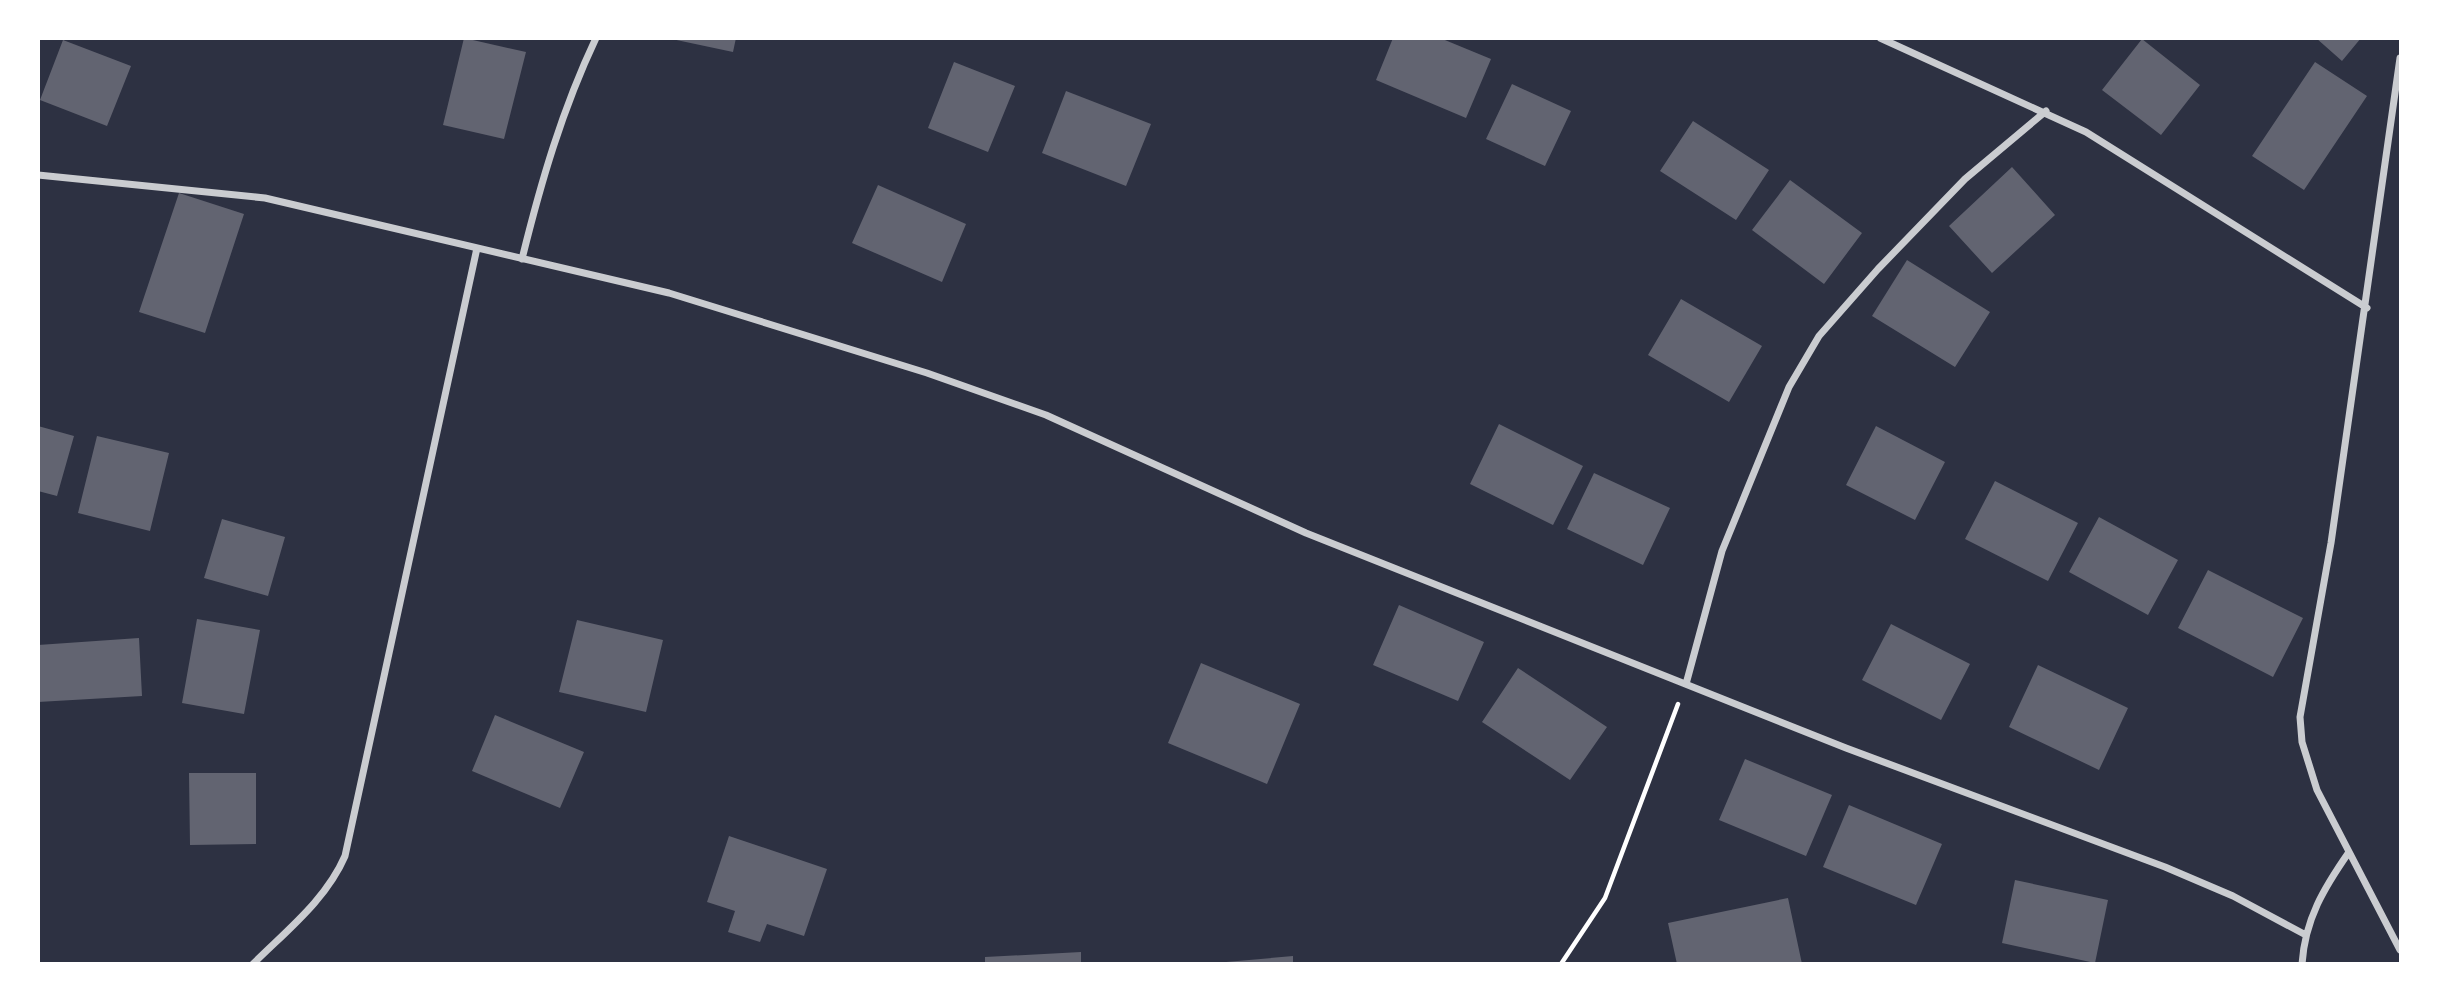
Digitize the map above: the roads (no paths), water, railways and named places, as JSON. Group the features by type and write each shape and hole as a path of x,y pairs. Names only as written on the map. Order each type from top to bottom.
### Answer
{"street":[{"path":"522,259 551,147 569,94 596,38"},
{"path":"1880,38 2046,111 2086,132 2367,308"},
{"path":"1901,38 1905,49"},
{"path":"2400,58 2367,308 2331,543 2300,716 2302,742 2317,790 2400,950"},
{"path":"1686,684 1722,551 1789,387 1819,335 1965,179 2046,111"},
{"path":"38,175 265,198 669,293 927,373 1046,415 1306,533 1686,684 2165,867 2233,896 2304,934"},
{"path":"253,964 324,892 337,875 345,856 477,248"},
{"path":"2302,964 2304,934 2324,890 2349,852"}]}
